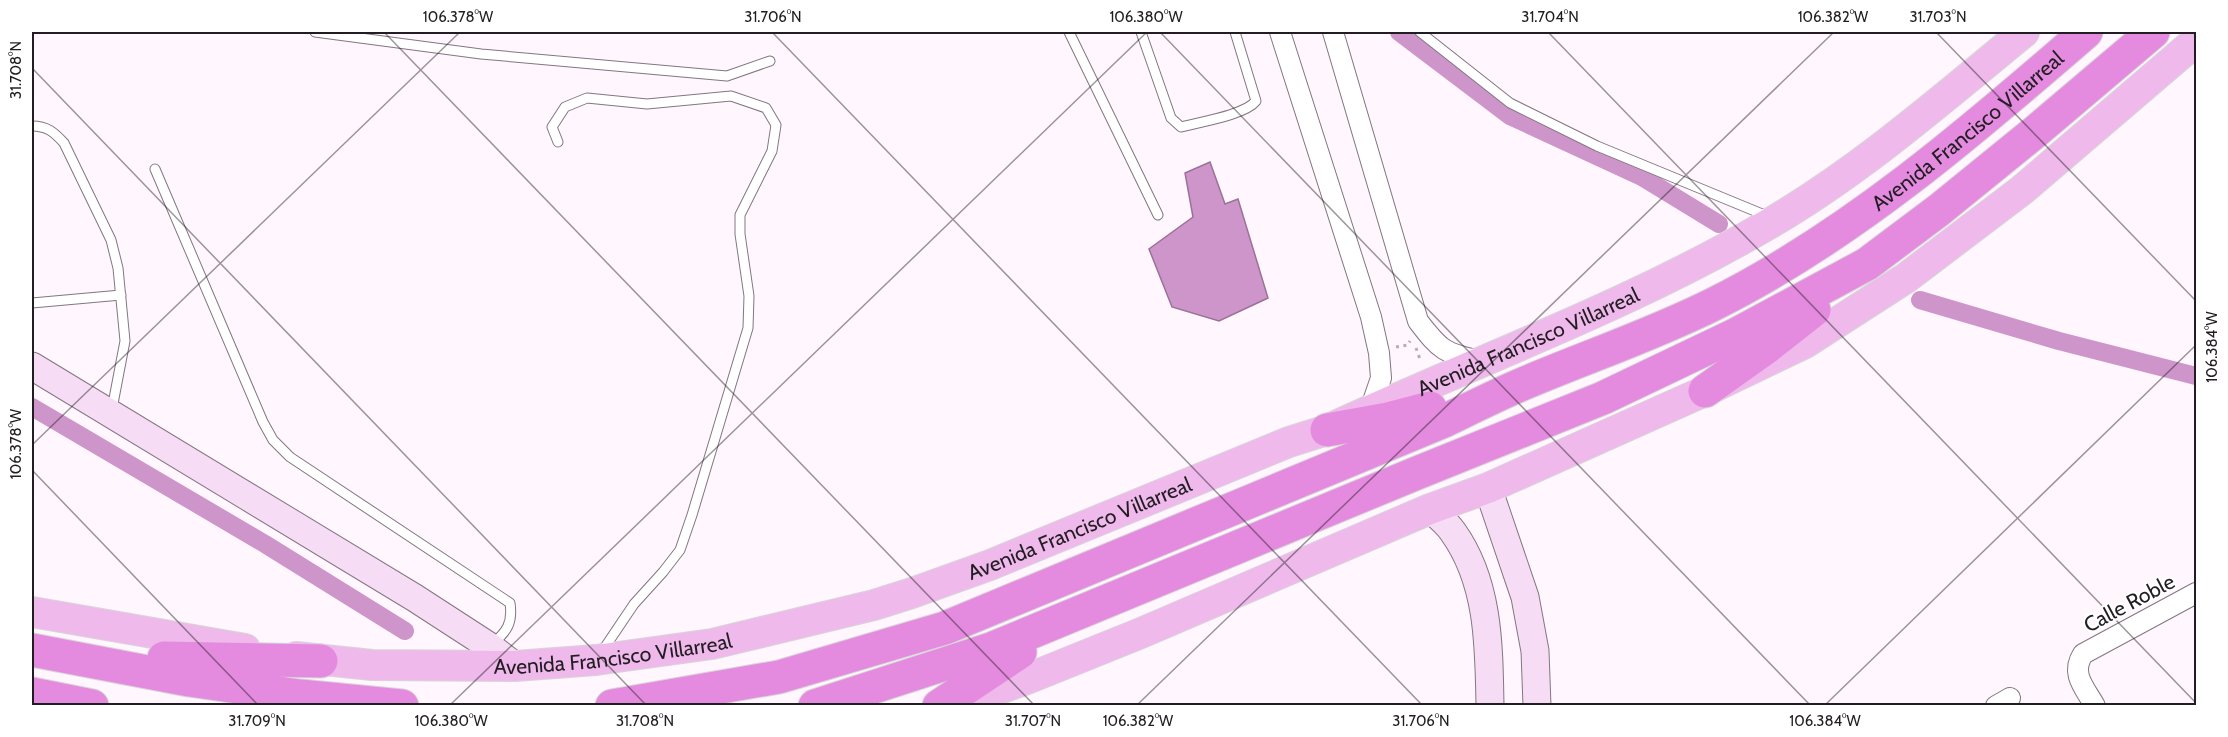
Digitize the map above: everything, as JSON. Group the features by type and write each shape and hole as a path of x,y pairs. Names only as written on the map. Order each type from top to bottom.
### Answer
{"highway":[{"name":"Avenida Francisco Villarreal","path":"612,705 779,677 945,628 1444,421 1519,386 1620,347 1706,308 1795,257 1914,175 2086,32"},
{"name":"Avenida Francisco Villarreal","path":"815,705 991,649 1602,398 1735,335 1867,264 1939,210 2153,32"},
{"path":"1705,391 1785,333 1867,264"},
{"path":"1327,430 1388,419 1519,386"},
{"path":"939,705 1010,657 1102,602"},
{"path":"32,650 189,680 300,696 402,705"},
{"path":"83,660 150,657 321,661"},
{"path":"32,694 92,705"}],"main road":[{"name":"Avenida Francisco Villarreal","path":"32,612 127,630 321,661 372,665 515,666 596,660 712,644 874,605 990,565 1288,442 1327,430 1674,276 1776,220 1871,156 2024,32"},
{"path":"953,705 1032,677 1141,633 1430,509 1488,488 1705,391 1805,343 1906,278 2022,190 2196,40"}],"street":[{"path":"1280,32 1371,317 1379,353 1381,378 1370,410"},
{"path":"1333,32 1418,321 1436,345 1454,356 1481,361"},
{"path":"32,366 415,598 489,646 515,666"},
{"path":"1488,488 1525,597 1535,651 1537,705"},
{"path":"1430,509 1452,530 1467,553 1478,581 1486,619 1490,705"},
{"name":"Calle Roble","path":"2095,705 2078,675 2078,662 2083,654 2194,600"}],"lane":[{"path":"315,32 481,54 728,76 770,61"},
{"path":"1069,32 1158,215"},
{"path":"1142,32 1170,118 1181,127 1231,114 1252,106 1256,101 1235,32"},
{"path":"1420,32 1510,103 1597,146 1776,220"},
{"path":"728,76 731,96"},
{"path":"558,142 552,127 565,107 587,98 647,104 731,96 766,108 776,125 772,151 740,215 740,234 749,296 748,328 692,515 680,550 634,604 596,660"},
{"path":"32,126 44,126 55,133 70,153 111,240 118,268 125,341 111,413"},
{"path":"155,169 263,422 273,440 290,457 510,603 512,617 503,635 489,646"},
{"path":"32,303 121,295"}],"shaded area":[{"path":"1210,162 1225,204 1238,199 1268,298 1219,321 1172,307 1149,249 1193,217 1185,173"}],"waterway":[{"path":"1399,32 1510,116 1642,177 1719,224"},
{"path":"1920,300 2059,341 2196,376"},
{"path":"32,407 265,544 405,631"}]}
